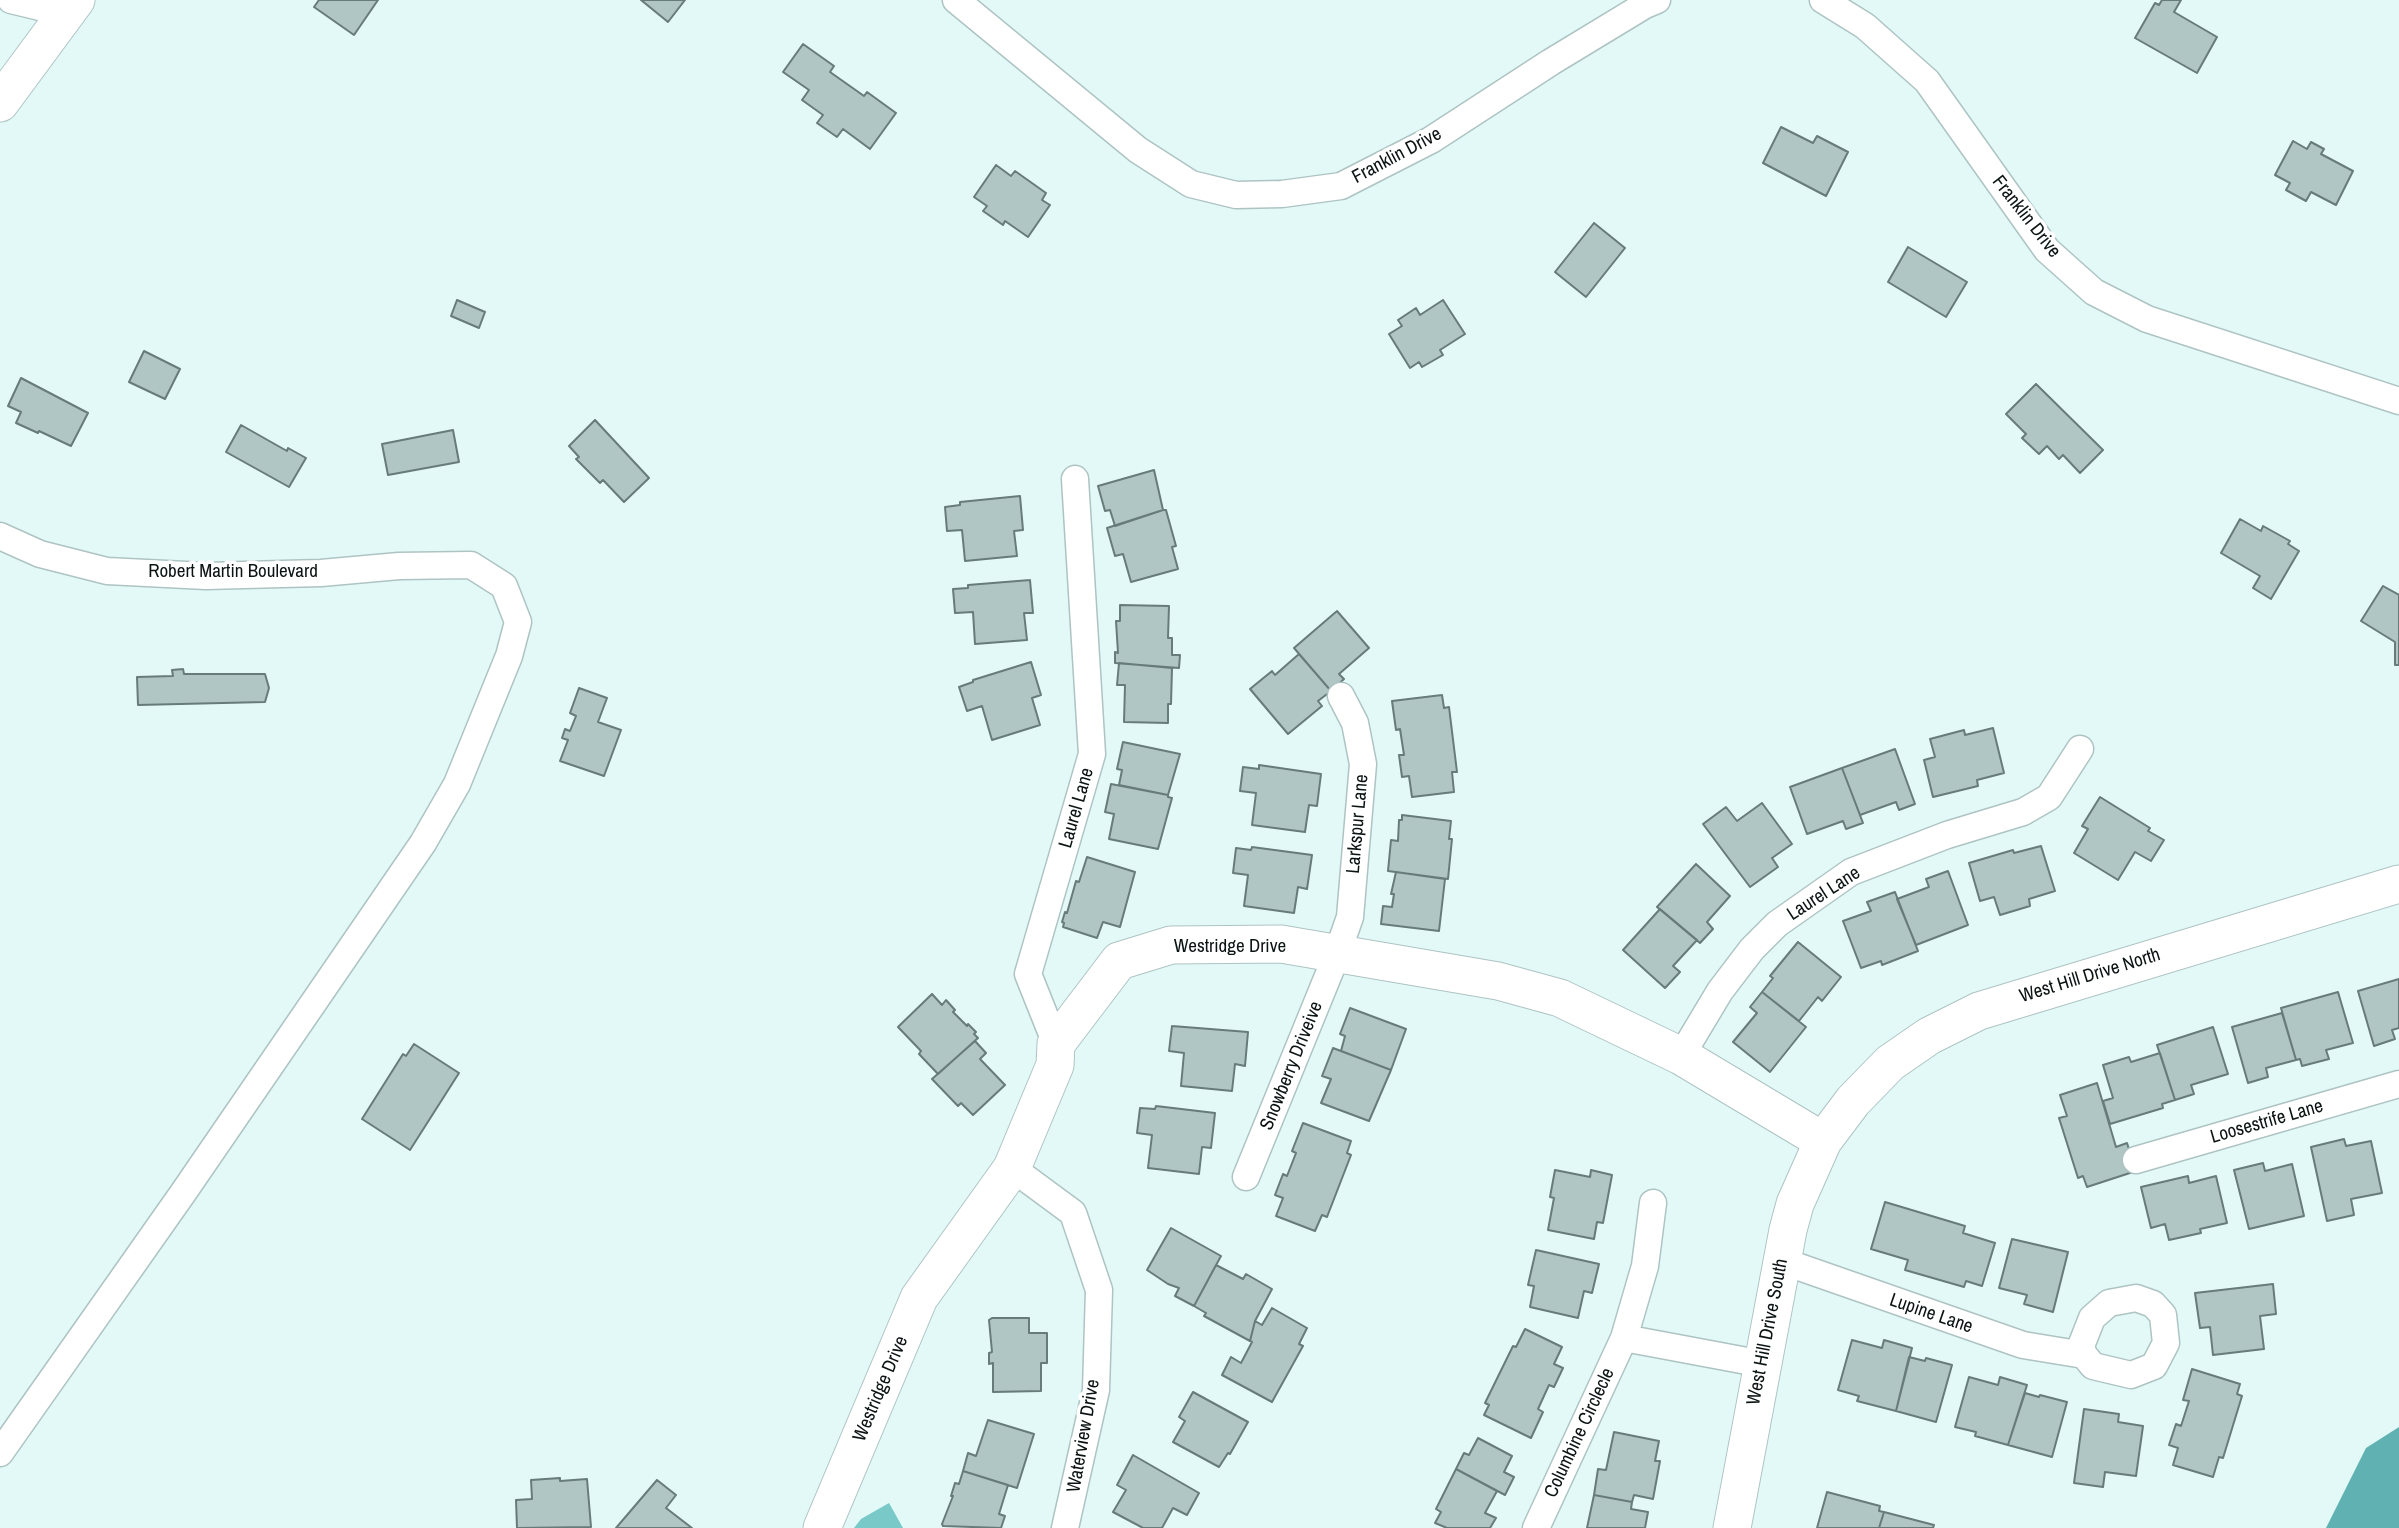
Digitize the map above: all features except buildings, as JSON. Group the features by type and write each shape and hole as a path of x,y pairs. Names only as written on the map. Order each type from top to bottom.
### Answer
{"street":[{"path":"0,103 71,7 10,0"},
{"name":"Franklin Drive","path":"956,0 1138,150 1191,184 1236,195 1282,194 1341,186 1431,140 1551,62 1657,0"},
{"name":"Franklin Drive","path":"1823,0 1865,26 1927,81 2047,250 2094,292 2147,319 2399,401"},
{"name":"Laurel Lane","path":"1056,1044 1028,974 1093,754 1075,479"},
{"name":"Robert Martin Boulevard","path":"0,536 40,554 107,571 206,576 471,565 504,586 518,622 509,656 457,784 423,843 0,1453"},
{"name":"Larkspur Lane","path":"1337,954 1350,917 1363,764 1355,723 1341,696"},
{"name":"Laurel Lane","path":"1681,1056 1720,991 1752,949 1777,924 1851,872 1947,835 2024,812 2049,797 2080,749"},
{"name":"West Hill Drive North","path":"1823,1141 1853,1101 1890,1063 1929,1036 1979,1011 2399,884"},
{"name":"Westridge Drive","path":"822,1528 919,1298 1012,1168 1055,1065 1056,1044 1119,961 1171,945 1281,944 1498,981 1560,998 1681,1056 1823,1141"},
{"name":"Snowberry Driveive","path":"1246,1177 1337,954"},
{"name":"Loosestrife Lane","path":"2136,1160 2399,1084"},
{"name":"West Hill Drive South","path":"1732,1528 1795,1204 1823,1141"},
{"name":"Waterview Drive","path":"1012,1168 1073,1213 1099,1290 1096,1390 1065,1528"},
{"name":"Columbine Circlecle","path":"1536,1528 1624,1338 1645,1266 1653,1203"},
{"name":"Lupine Lane","path":"1782,1261 2023,1345 2084,1355"},
{"path":"1624,1338 1763,1364"}],"shaded area":[{"path":"2399,1427 2399,1528 2326,1528 2366,1448"},
{"path":"889,1503 903,1528 854,1528 861,1519"}]}
